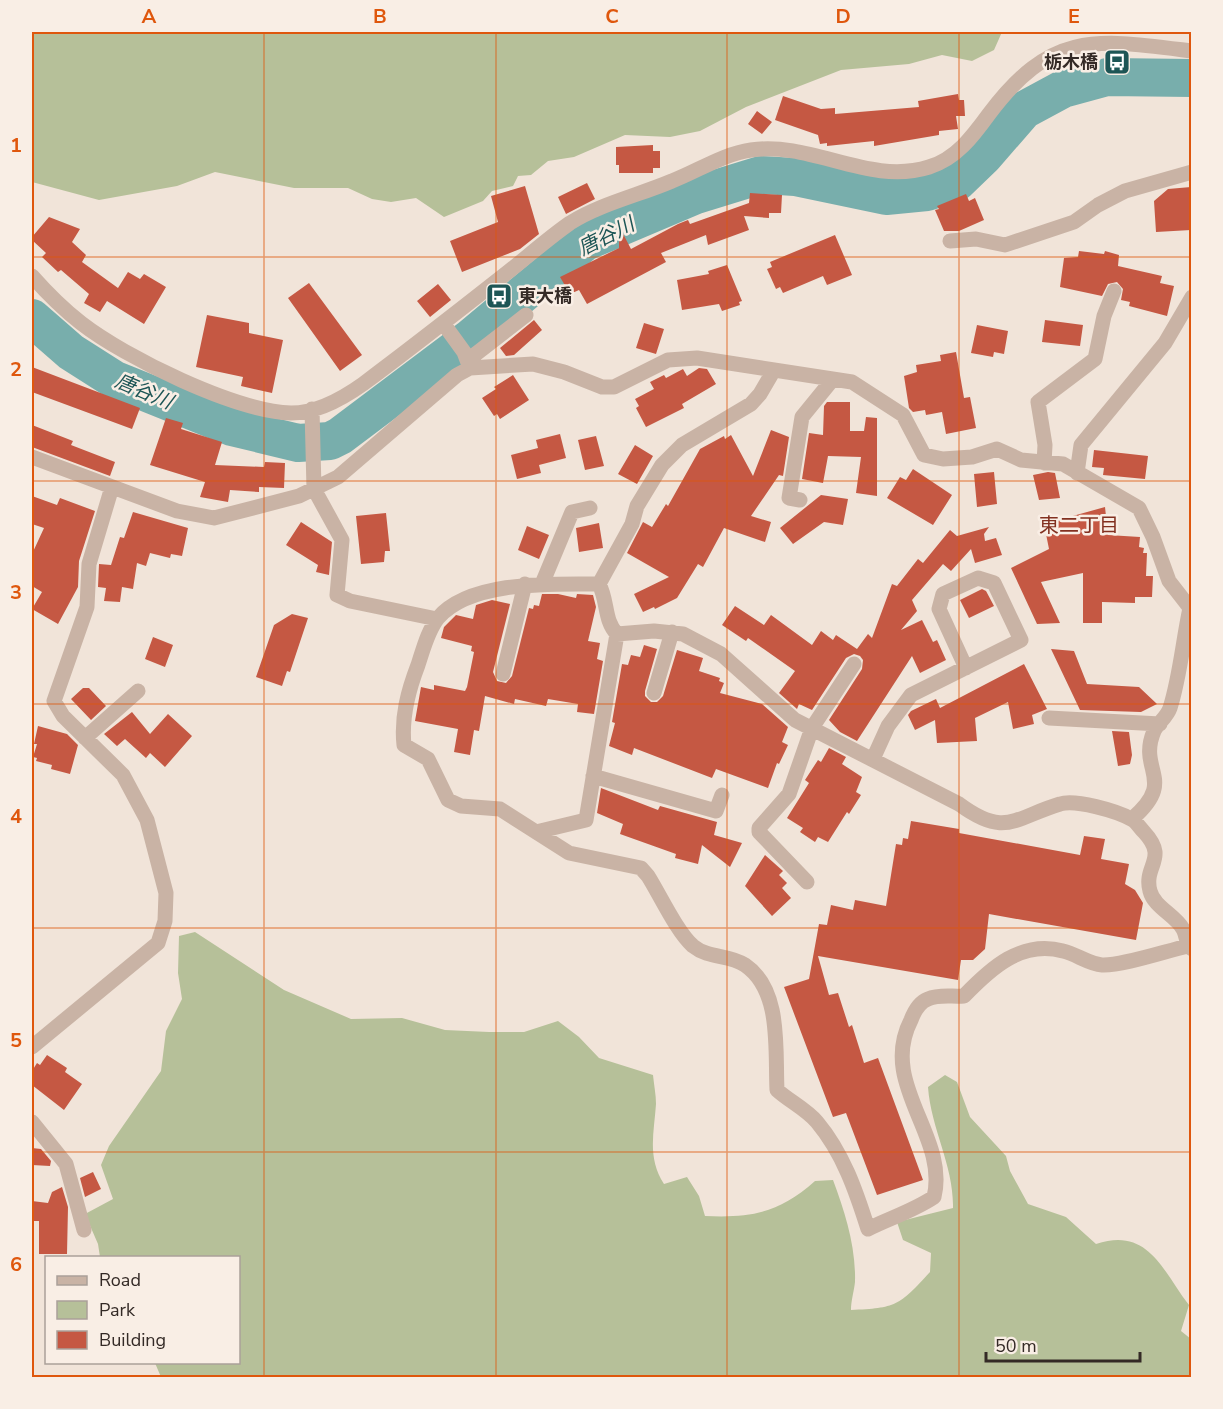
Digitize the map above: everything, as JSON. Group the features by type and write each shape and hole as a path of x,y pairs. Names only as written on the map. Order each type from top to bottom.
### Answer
{"street":[{"path":"32,276 47,294 83,325 124,350 185,380 241,405 292,412 312,409 348,395 448,328 572,222 728,156 765,148 796,150 879,172 911,172 932,166 955,153 976,133 1016,83 1042,60 1062,49 1108,43 1191,51"},
{"path":"950,241 976,239 1005,245 1074,222 1098,205 1125,191 1191,172"},
{"path":"1044,462 1045,445 1038,402 1095,359 1104,316 1114,291"},
{"path":"1077,473 1082,445 1165,343 1191,297"},
{"path":"32,457 177,511 214,518 299,496 338,477 457,375 467,360 526,315"},
{"path":"448,328 467,360"},
{"path":"467,360 533,364 564,372 602,387 614,387 668,360 721,361 852,382 903,415 924,454 943,459 972,457 997,450 1021,460 1063,464 1139,508 1153,537 1169,581 1190,608 1169,710 1154,732 1150,760 1156,787 1149,805 1132,819"},
{"path":"599,584 632,524 638,506 662,465 682,445 751,404 760,394 774,370"},
{"path":"801,500 789,498 802,417 833,380"},
{"path":"312,409 314,489 342,540 338,595 350,601 437,619"},
{"path":"32,1047 158,943 165,921 166,893 147,820 123,775 63,716 54,701 87,607 89,564 112,487"},
{"path":"542,584 572,512 590,508"},
{"path":"873,759 888,726 911,695 966,668 1021,640 994,583 978,578 943,594 939,609 966,668"},
{"path":"525,584 599,584 606,597 608,625 617,634 672,632 721,654 795,720 959,804 978,817 999,824 1019,820 1062,803 1084,804 1132,819 1155,844 1149,890 1154,899 1184,929 1190,948 1103,965 1078,955 1045,948 1011,957 995,966 964,996 939,996 926,999 917,1009 905,1032 901,1062 936,1168 937,1186 934,1197 916,1209 893,1216 868,1229 859,1197 844,1163 816,1120 777,1090 773,1012 762,980 744,964 728,958 711,956 693,946 648,876 640,868 569,853 500,809 461,806 448,800 428,759 404,745 402,726 410,684 437,619 452,605 484,593 525,584"},
{"path":"503,674 525,584"},
{"path":"654,693 672,632"},
{"path":"536,832 586,820 617,634"},
{"path":"807,882 759,832 759,828 789,794 812,728 854,664"},
{"path":"85,738 138,691"},
{"path":"1049,718 1160,724"},
{"path":"593,776 716,811 722,795"},
{"path":"32,1122 66,1164 84,1230"}],"green space":[{"path":"32,32 1002,32 994,50 972,61 942,55 909,64 841,70 746,107 700,131 670,137 625,135 574,157 548,161 531,175 518,176 513,186 492,191 483,201 444,217 416,198 391,202 372,199 348,188 294,188 215,172 177,186 99,200 32,182"},
{"path":"195,932 284,990 351,1019 402,1018 445,1030 489,1032 524,1032 558,1021 579,1037 599,1058 653,1075 656,1104 653,1135 655,1165 664,1184 687,1177 699,1196 705,1216 737,1216 764,1211 789,1200 815,1181 833,1180 854,1256 855,1282 851,1310 878,1308 896,1303 911,1292 930,1272 931,1253 903,1240 897,1222 953,1208 950,1177 933,1118 928,1087 945,1075 957,1082 970,1117 1006,1156 1010,1171 1028,1204 1066,1217 1096,1244 1114,1240 1129,1241 1142,1247 1162,1266 1189,1305 1181,1331 1191,1339 1191,1377 161,1377 155,1364 240,1364 240,1256 100,1256 98,1244 85,1214 113,1199 101,1165 109,1146 161,1071 166,1031 182,999 178,973 179,936"}],"building":[{"path":"958,94 959,100 964,100 965,116 956,116 958,129 939,131 939,135 874,146 874,141 827,146 827,143 820,144 818,135 775,120 783,96 821,109 835,108 835,114 919,107 918,101"},
{"path":"757,111 772,122 762,134 748,124"},
{"path":"653,145 653,151 660,151 660,168 653,168 653,173 619,173 619,165 616,165 616,147"},
{"path":"587,183 595,199 566,214 558,197"},
{"path":"525,186 539,234 520,249 462,272 450,241 498,222 491,196"},
{"path":"1191,187 1191,230 1156,232 1154,201 1168,189"},
{"path":"750,193 782,195 781,213 769,213 769,218 744,216 749,230 708,245 706,235 661,253 666,262 587,304 579,290 570,294 560,277 619,248 619,226 631,249 688,220 690,224 749,203"},
{"path":"966,194 969,201 975,198 984,220 959,231 944,231 935,210 939,209 937,206"},
{"path":"49,217 80,229 72,242 86,255 82,262 118,288 128,272 140,279 144,274 166,287 144,324 107,301 100,312 84,303 89,294 61,270 58,272 42,257 46,253 32,240 32,237"},
{"path":"835,235 852,275 827,285 823,276 783,293 780,287 776,289 767,269 772,267 770,262"},
{"path":"1079,251 1104,254 1105,251 1119,255 1118,266 1162,276 1160,283 1174,286 1167,316 1129,306 1130,302 1121,300 1123,289 1117,282 1108,284 1102,296 1060,287 1064,258 1078,257"},
{"path":"727,265 742,301 739,302 740,305 722,311 719,304 682,310 677,280 709,274 708,271"},
{"path":"309,283 362,355 340,371 288,298"},
{"path":"438,284 451,300 430,317 417,301"},
{"path":"207,315 249,323 249,333 283,340 272,393 241,386 243,377 196,367"},
{"path":"534,320 542,330 514,355 506,356 500,348"},
{"path":"1045,320 1083,325 1080,346 1042,342"},
{"path":"644,323 664,329 656,354 636,348"},
{"path":"977,325 1008,331 1004,354 994,352 993,357 971,353"},
{"path":"956,352 964,398 970,397 976,428 946,434 942,412 926,415 925,410 913,412 909,408 904,376 917,372 916,365 941,361 940,355"},
{"path":"32,367 140,408 132,429 32,392"},
{"path":"699,368 707,369 716,384 682,404 684,408 646,427 636,408 639,406 635,399 654,389 650,382 664,375 666,378 683,369 687,376"},
{"path":"513,375 529,400 500,419 497,414 494,416 482,398"},
{"path":"827,402 850,402 850,431 864,431 866,417 877,418 877,496 856,493 861,457 828,456 823,483 802,479 809,433 823,435 824,406"},
{"path":"166,418 183,423 181,429 222,442 215,465 264,467 265,462 285,463 284,488 259,487 259,492 230,490 228,502 200,497 205,482 150,465"},
{"path":"32,425 73,441 71,445 115,462 110,476 32,447"},
{"path":"771,430 789,437 783,476 779,475 751,516 771,522 765,542 724,528 703,567 698,564 677,598 643,612 634,594 669,577 627,553 643,522 652,527 666,504 668,506 700,449 724,436 725,439 731,435 753,476"},
{"path":"560,434 566,458 539,465 541,473 517,479 511,455 538,448 536,440"},
{"path":"596,436 604,466 585,470 578,440"},
{"path":"635,445 653,456 637,484 618,474"},
{"path":"1094,450 1148,456 1145,479 1103,475 1104,468 1092,467"},
{"path":"913,469 952,495 933,525 887,498 900,477 906,480"},
{"path":"994,472 997,504 977,507 974,474"},
{"path":"1055,473 1060,498 1039,500 1033,475"},
{"path":"821,495 848,499 843,525 824,522 793,544 780,528"},
{"path":"32,496 57,505 60,498 95,511 79,561 78,587 58,624 32,609 42,592 32,586 32,554 44,528 32,524"},
{"path":"1105,507 1108,535 1140,537 1139,547 1144,548 1143,553 1147,553 1146,576 1153,576 1152,597 1135,597 1135,603 1102,602 1102,623 1083,623 1083,573 1041,582 1060,623 1037,624 1011,568 1049,549 1044,524"},
{"path":"133,512 188,528 182,556 171,554 170,558 150,553 146,566 137,563 133,589 122,587 120,602 104,601 106,588 98,587 99,564 111,565 120,537 124,538"},
{"path":"386,513 390,551 385,551 384,562 361,564 356,516"},
{"path":"301,522 332,542 329,575 316,572 318,565 286,545"},
{"path":"599,523 603,548 579,552 576,528"},
{"path":"527,526 549,535 539,559 518,550"},
{"path":"989,527 984,534 985,541 996,538 1002,555 975,563 971,549 951,571 943,564 912,600 917,611 901,630 922,620 933,642 937,640 946,660 920,673 912,656 857,741 840,732 829,720 862,669 863,660 860,656 854,654 846,658 812,710 799,704 797,709 779,693 795,671 748,638 746,641 722,625 735,606 764,625 771,615 812,645 821,631 833,640 836,635 857,649 868,634 872,638 892,584 897,586 918,559 923,563 950,530 957,536"},
{"path":"982,589 986,591 994,606 969,618 960,600"},
{"path":"542,594 558,594 576,598 577,594 593,595 596,607 588,641 600,643 597,659 603,661 594,714 577,712 578,704 548,699 546,706 515,699 514,704 485,696 479,731 474,730 470,755 454,752 458,729 415,721 421,687 434,690 434,685 465,691 467,687 474,652 471,651 472,646 441,638 444,627 456,615 473,619 476,605 492,600 510,604 493,672 497,681 506,683 512,676 529,608 533,609 534,605 539,606"},
{"path":"292,614 308,618 290,672 287,671 282,686 256,677 274,625"},
{"path":"153,637 173,645 165,667 145,659"},
{"path":"644,645 657,649 645,691 645,696 651,702 657,702 663,696 677,650 703,658 699,671 720,678 719,681 724,683 720,693 762,704 788,727 782,742 788,745 779,764 777,763 768,788 716,769 712,778 634,748 632,755 609,746 615,723 612,722 622,664 628,665 631,655 640,657"},
{"path":"1051,649 1074,651 1087,684 1139,687 1157,704 1141,712 1080,710"},
{"path":"1024,664 1047,709 1032,715 1034,724 1013,729 1008,702 975,718 977,741 937,743 935,720 915,730 908,715 911,711 936,699 940,708"},
{"path":"83,688 89,688 106,706 91,720 71,699"},
{"path":"132,712 150,734 168,714 192,736 165,767 150,753 146,758 125,739 117,746 104,734"},
{"path":"38,726 67,734 78,745 70,774 51,769 52,765 36,761 37,758 33,757 37,744 34,744"},
{"path":"1112,731 1129,732 1132,755 1130,764 1118,766"},
{"path":"829,748 846,757 842,764 862,777 856,792 861,795 828,842 818,837 815,842 800,832 803,828 787,818 809,783 805,780 818,760 821,762"},
{"path":"601,788 658,810 660,806 717,822 714,835 742,843 730,867 702,845 698,864 675,858 676,854 620,834 623,824 597,813"},
{"path":"911,821 959,829 959,833 1080,855 1084,836 1105,839 1101,859 1129,864 1125,884 1135,890 1143,903 1136,940 989,914 985,949 973,960 961,960 958,980 818,956 829,995 838,993 849,1027 852,1025 864,1063 878,1058 923,1180 877,1195 846,1113 833,1117 784,987 809,979 819,924 827,925 831,905 853,910 855,900 886,906 896,844 902,845 903,838 908,839"},
{"path":"765,855 783,871 779,875 787,883 782,888 791,898 772,916 745,886"},
{"path":"47,1055 67,1068 65,1072 82,1084 64,1110 32,1085 32,1071 37,1063 40,1065"},
{"path":"32,1148 41,1149 51,1161 50,1166 32,1165"},
{"path":"93,1172 101,1189 85,1197 80,1178"},
{"path":"62,1187 68,1207 67,1254 39,1254 39,1221 32,1221 32,1201 48,1203 52,1192"}],"waterway":[{"name":"唐谷川","path":"32,318 71,352 115,380 232,427 298,443 330,441 340,436 469,339 585,242 696,195 761,175 795,177 886,196 927,192 957,182 984,156 1024,110 1063,89 1107,77 1192,78"}],"place":[{"name":"栃木橋","path":"1117,62"},
{"name":"東大橋","path":"499,296"}],"district":[{"name":"東二丁目","path":"1079,525"}]}
